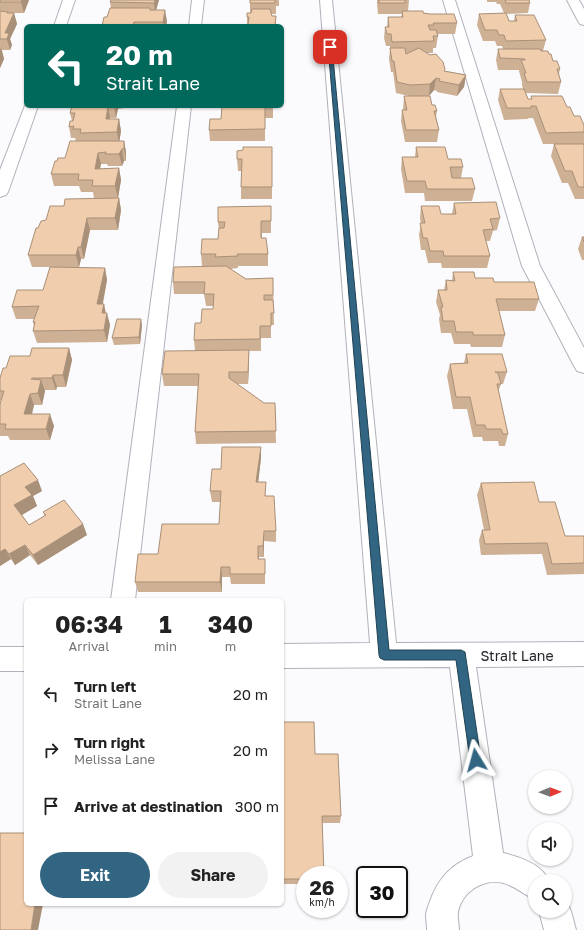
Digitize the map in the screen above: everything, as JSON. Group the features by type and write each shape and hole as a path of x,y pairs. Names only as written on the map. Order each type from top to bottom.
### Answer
{"street":[{"path":"61,24 69,0"},
{"path":"194,24 198,0"},
{"path":"326,0 384,655"},
{"path":"449,0 531,266 584,366"},
{"path":"573,0 584,21"},
{"path":"0,192 30,108"},
{"path":"123,598 184,108"},
{"name":"Strait Lane","path":"284,656 584,654"},
{"path":"461,655 490,866"},
{"path":"0,659 24,659"},
{"path":"443,930 442,913 451,889 468,872 490,866 515,871 528,879"},
{"path":"556,918 560,930"}],"building":[{"path":"0,0 22,0 21,2 0,2"},
{"path":"111,0 155,0 154,3 110,2"},
{"path":"250,0 275,0 275,3 250,3"},
{"path":"379,0 405,0 405,3 379,3"},
{"path":"505,0 529,0 530,3 506,3"},
{"path":"110,8 150,8 150,10 165,10 163,22 102,24 104,17 107,17"},
{"path":"252,9 270,9 272,16 276,16 275,24 248,24 249,17 247,17 247,13 251,13"},
{"path":"0,11 14,13 5,33 9,33 7,39 0,39"},
{"path":"402,11 423,11 423,13 430,14 454,14 457,23 433,23 434,25 428,25 430,30 436,30 438,36 433,36 434,41 392,42 391,34 387,34 385,27 389,27 388,17 403,17"},
{"path":"506,13 509,21 517,21 515,15 534,15 546,40 506,41 504,35 499,35 497,30 485,30 479,14"},
{"path":"390,48 405,48 406,54 419,48 430,55 436,54 443,62 445,69 444,71 466,75 459,85 439,81 440,79 436,78 430,84 410,85 397,82 394,61 392,61"},
{"path":"498,49 540,49 541,51 548,51 549,54 551,54 553,61 557,61 560,69 557,69 561,82 527,82 524,73 526,73 521,60 525,59 500,58"},
{"path":"500,89 524,89 528,99 532,99 531,96 562,96 567,107 570,107 574,116 580,116 584,125 584,132 546,133 536,106 531,106 531,108 507,108"},
{"path":"404,96 430,96 432,105 435,105 437,111 434,111 439,130 406,130 402,110 407,110"},
{"path":"71,108 108,108 106,119 119,119 117,132 80,133 81,129 73,129 74,126 69,127 70,121 73,121 75,113 70,113"},
{"path":"222,108 265,108 265,129 209,130 210,119 221,119"},
{"path":"70,141 124,141 124,149 122,149 119,154 105,154 106,152 98,153 95,169 119,168 115,186 92,186 93,180 78,180 79,174 51,174 55,161 57,161 58,158 65,158"},
{"path":"554,144 584,144 584,187 578,187 572,171 565,171"},
{"path":"243,147 272,147 272,187 241,187 242,159 237,159 237,151 243,150"},
{"path":"416,147 445,147 448,159 461,159 463,167 450,167 452,178 472,178 475,189 427,189 425,181 407,181 402,157 418,157"},
{"path":"119,198 115,218 87,218 81,247 78,247 76,255 28,255 36,228 38,228 41,221 46,220 50,206 64,206 65,199"},
{"path":"496,202 500,218 490,219 493,229 483,230 490,256 444,256 443,251 430,251 427,238 423,238 420,223 425,223 421,206 439,206 441,214 456,214 454,203"},
{"path":"271,206 271,221 261,221 261,238 266,238 268,254 237,254 238,256 215,257 216,254 201,254 202,239 218,239 219,228 224,228 225,222 218,222 218,207"},
{"path":"226,266 246,279 273,278 273,295 264,295 264,300 273,300 274,313 271,313 271,326 260,326 260,339 194,340 195,323 201,323 202,309 213,309 214,294 204,294 205,282 173,282 174,267"},
{"path":"50,267 105,268 97,304 104,304 102,313 107,313 104,330 33,331 35,322 33,322 39,306 12,307 17,290 43,290"},
{"path":"453,272 474,272 475,278 493,278 494,282 534,282 539,299 496,299 505,335 473,335 473,332 456,332 454,321 443,321 441,307 443,307 438,290 447,290 446,280 455,281"},
{"path":"117,319 141,319 139,337 112,338"},
{"path":"32,348 69,348 63,375 53,375 52,378 31,379 41,380 38,393 30,394 24,414 50,414 46,429 5,429 6,424 0,424 0,404 4,391 0,391 0,378 3,368 6,368 10,356 30,356"},
{"path":"249,350 248,372 229,372 229,378 264,403 275,403 276,431 195,432 199,374 162,374 165,351"},
{"path":"466,354 502,354 507,372 495,372 498,373 501,384 497,384 508,434 503,434 501,429 486,429 485,425 476,425 470,397 456,397 450,364 468,363"},
{"path":"222,447 261,447 256,482 266,482 265,496 274,496 276,531 264,531 263,546 258,546 258,559 265,559 265,574 230,574 230,567 221,567 220,582 135,582 138,554 158,554 162,524 219,524 221,491 210,491 212,469 221,469"},
{"path":"24,463 38,480 25,487 32,495 14,505 29,525 46,515 43,512 64,500 83,524 33,555 25,545 9,554 5,549 0,552 0,476"},
{"path":"534,482 539,502 555,502 565,536 584,536 584,563 552,564 547,543 485,544 482,530 490,530 481,483"},
{"path":"284,722 314,722 315,754 338,754 341,816 322,816 324,866 296,866 296,879 284,879"},
{"path":"0,833 24,833 24,906 35,906 31,930 0,930"}],"route":[{"path":"330,47 384,655 461,655 476,760"}]}
